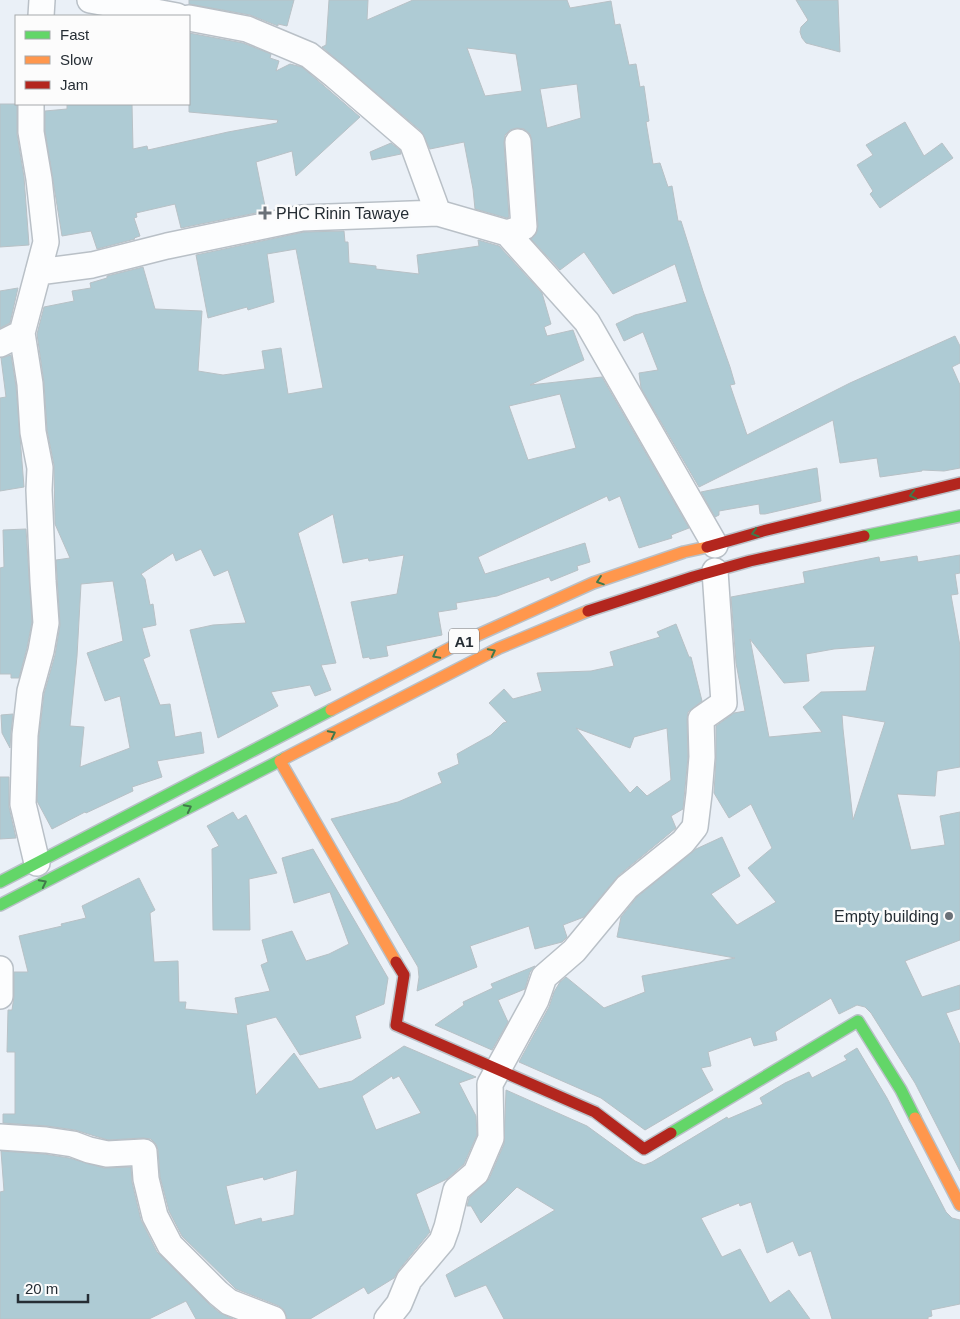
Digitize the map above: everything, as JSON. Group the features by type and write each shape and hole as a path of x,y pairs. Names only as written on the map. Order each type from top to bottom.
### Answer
{"main road":[{"name":"A1","path":"0,882 458,644 502,622 593,583 684,552 715,546 763,531 960,483"},
{"name":"A1","path":"0,905 499,648 545,628 595,608 750,561 960,516"},
{"path":"280,761 404,975 396,1025 595,1112 644,1149 858,1020 901,1090 960,1205"}],"street":[{"path":"41,15 42,0"},
{"path":"90,0 172,15"},
{"path":"190,18 247,29 309,55 412,142 438,213"},
{"path":"31,105 31,132 39,179 46,242 22,334 30,384 33,432 40,468 39,490 46,623 41,651 30,690 25,734 23,804 37,863"},
{"path":"507,233 524,227 518,142"},
{"path":"38,272 92,265 167,246 302,218 438,213 507,233 587,322 715,546"},
{"path":"0,344 22,334"},
{"path":"386,1319 399,1304 409,1280 442,1242 456,1190 476,1173 491,1138 490,1084 536,1000 544,977 574,951 627,887 683,842 695,827 702,757 700,719 724,703 715,571"},
{"path":"0,968 0,996"},
{"path":"0,1137 73,1144 107,1154 144,1152 146,1179 155,1216 170,1245 229,1302 273,1319"}],"building":[{"path":"189,0 294,0 287,26 278,24 278,26 250,15 189,4"},
{"path":"329,0 368,0 367,20 413,0 567,0 570,8 611,1 615,25 620,24 629,65 636,64 640,87 644,86 649,121 646,122 653,164 660,163 668,187 672,186 678,221 681,221 730,367 735,384 730,385 747,435 850,383 955,336 960,346 960,363 952,367 960,385 960,468 944,471 922,470 880,477 877,458 840,463 833,420 699,487 641,388 639,373 658,370 643,332 624,341 616,324 635,315 687,302 675,264 613,294 584,252 560,270 531,239 536,234 538,226 530,134 524,129 517,128 510,130 505,135 509,217 475,209 464,142 430,149 421,131 322,47 326,45","holes":["467,48 516,54 522,91 485,96","577,84 581,118 547,128 540,89"]},
{"path":"796,0 838,0 840,52 806,43 800,32 801,27 808,20"},
{"path":"190,33 243,43 271,54 270,58 279,61 276,71 290,64 302,67 360,117 296,176 292,151 256,162 266,211 181,228 175,204 136,213 137,217 134,218 140,236 135,239 97,249 91,231 62,236 45,131 45,111 67,109 67,105 132,105 133,149 147,146 148,150 277,123 278,120 189,112"},
{"path":"0,104 15,104 17,105 17,134 24,177 29,245 0,247"},
{"path":"905,122 924,156 942,143 953,158 880,208 870,194 873,191 857,165 873,155 866,145"},
{"path":"391,143 400,150 401,154 372,160 370,152"},
{"path":"344,231 345,242 348,242 349,263 376,266 376,269 419,274 417,255 479,246 478,240 499,246 542,293 551,324 544,327 547,336 573,330 584,360 530,385 602,377 689,528 671,535 672,538 639,548 620,496 609,501 607,496 478,557 485,574 585,543 590,562 577,566 578,570 551,581 549,577 497,596 456,603 457,609 438,612 442,635 386,646 388,656 370,659 369,657 363,658 351,602 397,594 404,555 369,561 368,558 343,563 333,514 298,533 336,663 321,665 331,690 315,696 310,685 271,692 278,706 218,738 190,630 213,625 246,623 228,570 214,576 201,549 176,561 173,553 141,574 145,579 150,605 153,604 156,625 142,628 150,656 143,659 160,705 170,704 175,737 201,732 204,753 157,761 162,777 132,787 133,791 52,829 37,801 39,736 44,694 55,655 60,625 56,560 70,558 55,524 54,465 47,430 44,383 37,334 44,307 74,301 72,291 91,288 90,283 107,278 107,276 143,267 155,309 202,311 198,371 223,375 265,369 262,351 281,348 288,394 323,388 296,249 267,254 274,302 248,310 247,307 208,318 196,255 304,232","holes":["560,394 576,448 528,460 509,406","113,581 123,641 87,653 105,701 120,696 130,748 80,767 84,727 70,726 77,656 81,584"]},
{"path":"18,288 10,323 0,328 0,291"},
{"path":"11,355 16,386 24,487 0,491 0,398 6,397 1,358"},
{"path":"817,468 821,501 765,514 760,514 759,504 719,511 719,515 715,517 701,492"},
{"path":"26,529 32,622 19,678 11,678 11,674 0,674 0,568 4,567 3,530"},
{"path":"960,555 960,573 955,574 958,594 951,595 960,646 960,767 937,771 935,796 897,794 911,850 945,845 940,816 960,812 960,940 905,961 922,997 960,985 960,1009 946,1013 960,1045 960,1171 915,1083 871,1013 865,1007 857,1005 839,1014 831,998 775,1032 777,1040 754,1046 751,1037 708,1052 711,1066 701,1068 713,1090 645,1130 601,1098 519,1062 549,1007 554,992 560,982 566,977 604,1008 645,992 642,976 735,958 617,937 621,917 637,897 696,849 722,837 740,876 711,894 737,925 776,902 748,868 772,848 751,804 729,818 714,793 716,726 734,713 745,711 736,663 731,597 805,583 803,572 879,557 880,562 917,556 918,562","holes":["750,639 784,683 809,681 806,654 834,649 875,646 866,691 821,692 803,707 822,732 769,737","842,715 885,722 853,820 843,729"]},
{"path":"676,624 689,657 691,657 702,701 688,712 688,757 683,809 671,816 676,828 618,876 584,917 563,925 567,937 562,942 535,949 529,926 470,946 477,967 417,991 418,967 331,819 398,802 442,783 438,773 459,764 457,754 491,735 503,723 507,722 489,703 504,689 513,699 542,691 537,673 591,671 614,666 610,652 660,637 657,632","holes":["576,728 630,748 634,737 667,728 671,780 647,796 637,786 630,793"]},
{"path":"13,714 10,748 2,733 1,715"},
{"path":"0,777 9,777 9,807 16,838 0,839"},
{"path":"233,812 238,820 246,815 277,873 249,879 250,930 213,930 212,849 219,846 207,826"},
{"path":"313,849 388,978 384,1004 355,1016 361,1038 300,1055 276,1017 246,1025 256,1095 294,1053 319,1089 352,1081 404,1046 476,1077 459,1083 476,1116 477,1135 464,1164 447,1179 416,1194 430,1232 394,1278 368,1294 364,1287 310,1319 287,1319 284,1310 279,1306 236,1289 182,1236 169,1211 160,1177 158,1150 156,1144 151,1139 108,1140 75,1130 3,1123 3,1114 15,1114 15,1052 7,1052 8,1010 12,1010 14,972 28,972 19,936 86,918 82,906 139,878 155,910 150,913 154,962 178,961 179,1002 186,1002 185,1009 238,1014 235,998 270,991 261,965 268,962 262,940 292,931 306,961 329,954 349,944 330,892 294,903 282,858","holes":["392,1076 393,1079 399,1076 421,1113 376,1130 362,1096","297,1170 294,1215 262,1222 261,1218 235,1225 226,1186 263,1177 264,1180"]},
{"path":"535,966 530,972 525,989 498,1000 508,1022 492,1050 435,1025 464,1005 463,1002 493,988 491,984"},
{"path":"857,1048 887,1098 946,1212 952,1218 960,1220 960,1304 931,1310 932,1316 928,1317 928,1319 832,1319 811,1251 799,1256 793,1241 767,1253 751,1202 740,1206 739,1203 701,1218 722,1257 740,1249 770,1303 789,1290 810,1319 504,1319 486,1285 455,1297 446,1275 555,1210 517,1187 481,1223 471,1206 467,1206 469,1198 489,1179 504,1144 506,1090 587,1126 635,1161 644,1165 727,1117 728,1119 763,1104 760,1098 785,1083 809,1072 812,1078 847,1060 844,1056"},
{"path":"1,1151 69,1158 104,1168 131,1167 132,1182 141,1220 157,1252 209,1304 220,1313 233,1319 196,1319 186,1301 149,1319 0,1319 0,1192 4,1191"}],"traffic: fast":[{"path":"864,536 960,516"},
{"path":"0,882 331,710"},
{"path":"0,905 285,758"},
{"path":"671,1133 858,1021 901,1090 915,1118"}],"traffic: slow":[{"path":"331,710 458,644 593,583 684,552 707,547"},
{"path":"285,758 499,648 588,611"},
{"path":"280,761 396,962"},
{"path":"915,1118 960,1205"}],"traffic: jam":[{"path":"707,547 763,531 960,483"},
{"path":"588,611 693,577 750,561 864,536"},
{"path":"396,962 404,975 396,1025 595,1112 644,1149 671,1133"}],"place":[{"name":"PHC Rinin Tawaye","path":"265,213"},
{"name":"Empty building","path":"949,916"}]}
